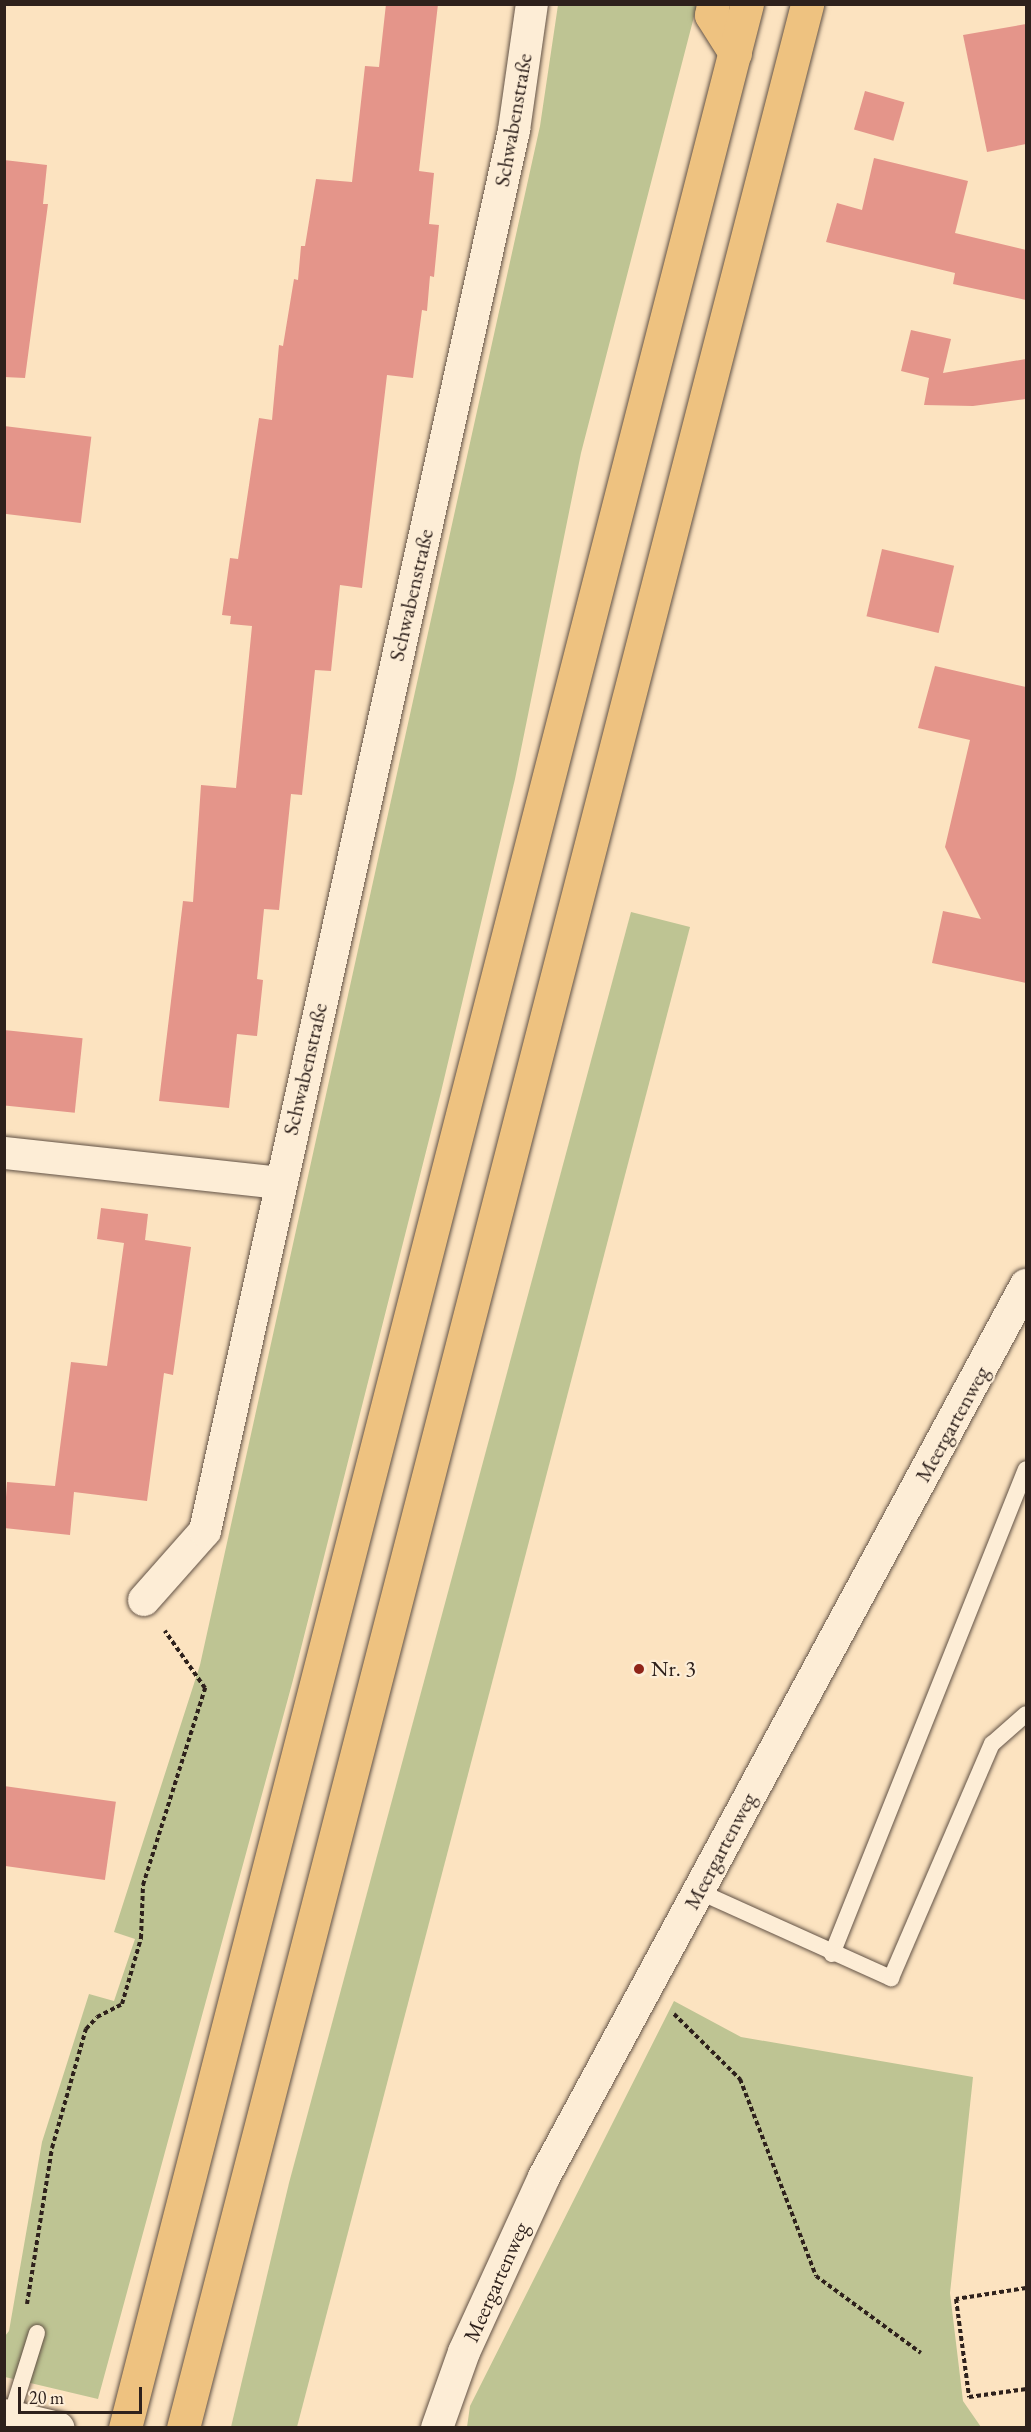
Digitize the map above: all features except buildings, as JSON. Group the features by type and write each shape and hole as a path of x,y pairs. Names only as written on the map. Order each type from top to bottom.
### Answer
{"highway":[{"path":"713,4 711,15 735,53"},
{"path":"129,2413 747,4"},
{"path":"185,2421 807,4"}],"street":[{"name":"Schwabenstraße","path":"144,1600 205,1531 514,130 532,4"},
{"path":"4,1153 280,1183"},
{"name":"Meergartenweg","path":"437,2427 464,2352 544,2177 1026,1286"},
{"path":"8,2416 58,2427"}],"lane":[{"path":"832,1954 1026,1469"},
{"path":"698,1892 832,1954 891,1978 992,1744 1026,1714"},
{"path":"8,2416 37,2333"}],"path":[{"path":"37,2333 27,2306 52,2148 86,2029 97,2017 122,2004 141,1938 143,1885 205,1688 144,1600"},
{"path":"642,1995 672,2012 740,2079 816,2276 921,2353"},
{"path":"1026,2288 956,2299 969,2397 1026,2389"}],"green space":[{"path":"558,5 697,5 581,453 515,779 441,1092 293,1680 98,2399 5,2377 5,2336 9,2331 42,2142 89,1994 114,2001 135,1939 114,1932 200,1665 540,126"},
{"path":"631,912 690,927 297,2427 231,2427 289,2183"},
{"path":"674,2001 741,2037 973,2077 950,2293 963,2401 981,2427 467,2427 470,2406"}],"place":[{"name":"Nr. 3","path":"639,1669"}]}
